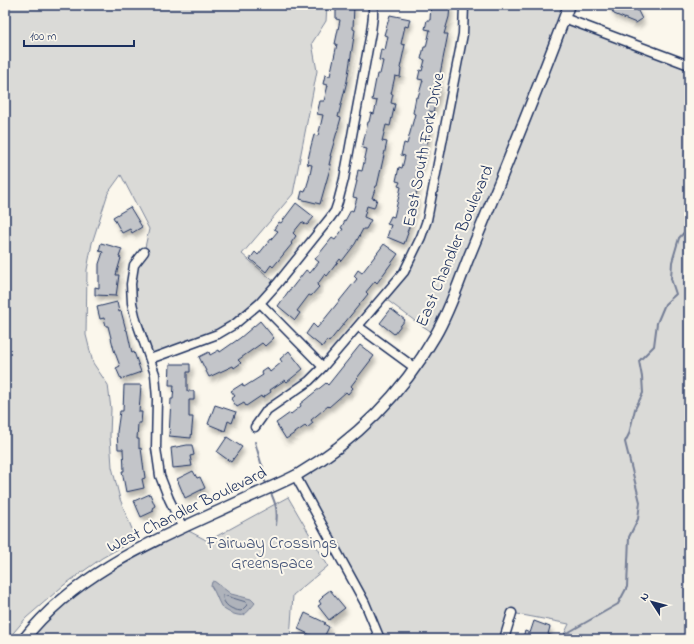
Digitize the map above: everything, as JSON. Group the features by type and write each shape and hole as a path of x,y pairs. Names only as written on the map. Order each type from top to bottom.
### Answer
{"main road":[{"name":"East Chandler Boulevard","path":"296,475 351,438 378,413 415,368 436,335 455,295 568,5"},
{"name":"West Chandler Boulevard","path":"24,639 31,630 69,594 107,566 136,549 296,475"}],"street":[{"path":"150,359 218,334 235,324 260,303 277,284 335,211 344,179 374,16 373,5"},
{"name":"East South Fork Drive","path":"255,427 267,410 309,381 323,367 404,272 421,238 427,220 462,34 464,5"},
{"path":"564,18 689,65"},
{"path":"144,252 134,265 131,284 132,302 136,320 155,374 155,433 157,461 164,486 183,528"},
{"path":"260,303 323,367"},
{"path":"358,327 415,368"},
{"path":"296,475 365,603 380,639"},
{"path":"504,639 512,613"}],"green space":[{"path":"5,5 327,5 326,21 312,43 317,71 293,194 242,254 277,284 235,324 150,359 136,320 134,265 144,252 149,229 121,175 108,193 92,243 87,270 86,335 93,363 108,385 111,409 110,436 112,467 120,499 136,539 102,558 64,585 26,618 8,639 5,639"},
{"path":"464,5 569,5 564,18 689,65 689,639 562,639 569,624 512,613 504,639 380,639 296,475 378,413 435,334 383,297 421,237 462,34"},
{"name":"Fairway Crossings Greenspace","path":"288,497 328,566 293,595 290,639 24,639 69,593 183,528 208,541"}],"water":[{"path":"214,581 231,594 251,599 255,603 244,615 228,612 221,606 211,586 212,582"}],"building":[{"path":"336,5 354,5 353,29 355,30 347,81 338,117 341,118 330,156 329,165 331,165 320,204 300,199 302,191 305,192 309,179 312,165 307,164 314,135 318,136 323,115 317,114 320,101 324,101 328,85 323,84 325,75 330,76 337,44 335,44 340,20 336,19"},
{"path":"431,5 450,6 449,17 444,34 448,34 438,84 440,85 438,96 433,112 429,111 426,124 431,126 421,168 418,168 415,180 419,182 415,198 417,198 404,244 387,237 391,225 387,224 391,216 394,217 401,187 398,186 400,182 396,181 399,167 402,168 405,156 401,155 404,143 407,144 415,114 413,113 416,97 418,97 423,80 418,79 420,70 422,71 425,60 421,59 424,47 426,47 430,30 425,29 427,20 430,20"},
{"path":"609,5 630,5 637,9 642,19 636,23 614,14"},
{"path":"390,15 410,19 408,27 405,26 401,44 405,45 400,68 400,77 395,76 391,94 393,94 391,103 395,104 390,126 386,125 382,141 387,142 377,186 372,198 377,199 374,208 367,206 364,217 371,220 366,229 363,229 355,244 342,261 340,259 327,276 325,274 317,285 319,287 311,296 309,295 297,311 300,313 295,320 278,306 306,270 310,273 319,262 315,259 332,238 335,240 343,229 341,228 351,210 353,211 357,198 353,197 358,170 362,171 367,149 362,148 368,122 371,113 374,114 377,101 372,100 377,74 380,74 383,61 379,60 381,49 385,50 388,36 384,35"},
{"path":"296,203 314,217 307,225 302,222 293,233 296,236 291,243 292,244 273,267 271,265 266,272 250,259 255,252 258,255 278,231 274,229 279,222 281,223"},
{"path":"130,207 142,227 132,233 130,229 122,233 113,217"},
{"path":"101,243 122,249 116,275 119,275 116,296 95,295 95,287 99,288 99,264 103,252 99,251"},
{"path":"384,244 398,254 377,283 375,281 366,292 368,294 329,342 327,340 322,347 306,334 313,324 317,328 357,279 354,276 358,270 362,273"},
{"path":"117,302 119,312 121,311 127,330 132,353 134,352 141,372 121,379 116,368 120,366 108,326 106,326 104,318 100,319 97,307"},
{"path":"391,309 405,320 394,334 380,323"},
{"path":"260,321 274,338 265,346 262,343 238,360 241,363 234,368 233,366 209,377 199,357 209,352 210,355 219,350 220,352"},
{"path":"360,345 374,356 351,386 353,388 348,394 346,392 311,420 313,423 307,428 305,426 286,439 276,423 301,406 300,404 326,383 328,385"},
{"path":"289,351 303,369 287,382 285,380 270,390 271,392 262,398 261,396 246,406 244,403 237,407 231,399 235,396 231,391 242,384 244,387 263,375 261,371 267,367 270,372 282,362 280,359"},
{"path":"170,364 190,364 190,372 187,372 187,391 194,391 194,400 189,400 189,417 193,417 191,438 169,436 171,399 173,399 174,385 169,385"},
{"path":"124,385 141,385 139,412 142,412 141,423 138,423 137,439 139,439 139,449 141,448 145,478 142,479 144,488 126,492 122,471 124,471 123,449 118,449 117,432 120,411 123,411"},
{"path":"215,405 236,412 232,423 228,421 225,431 208,424"},
{"path":"227,437 242,447 231,462 217,452"},
{"path":"192,445 194,455 190,456 192,466 173,468 171,448"},
{"path":"193,471 197,478 200,477 205,488 185,498 177,479"},
{"path":"150,494 155,506 152,508 154,511 141,517 134,501"},
{"path":"330,590 345,608 329,620 318,606 321,604 319,601 323,597 322,596"},
{"path":"305,613 326,623 324,624 329,627 323,639 319,639 298,629"},
{"path":"534,621 550,627 548,634 558,639 522,639 525,631 530,633"}],"waterway":[{"path":"569,632 618,604 627,587 629,537 638,519 640,502 625,442 629,434 635,409 643,393 639,361 654,346 657,323 665,304 676,294 671,279 672,262 679,238 689,227"},
{"path":"255,442 263,467 262,476 267,485"},
{"path":"270,491 276,508 276,525"},
{"path":"564,639 567,633"}]}
